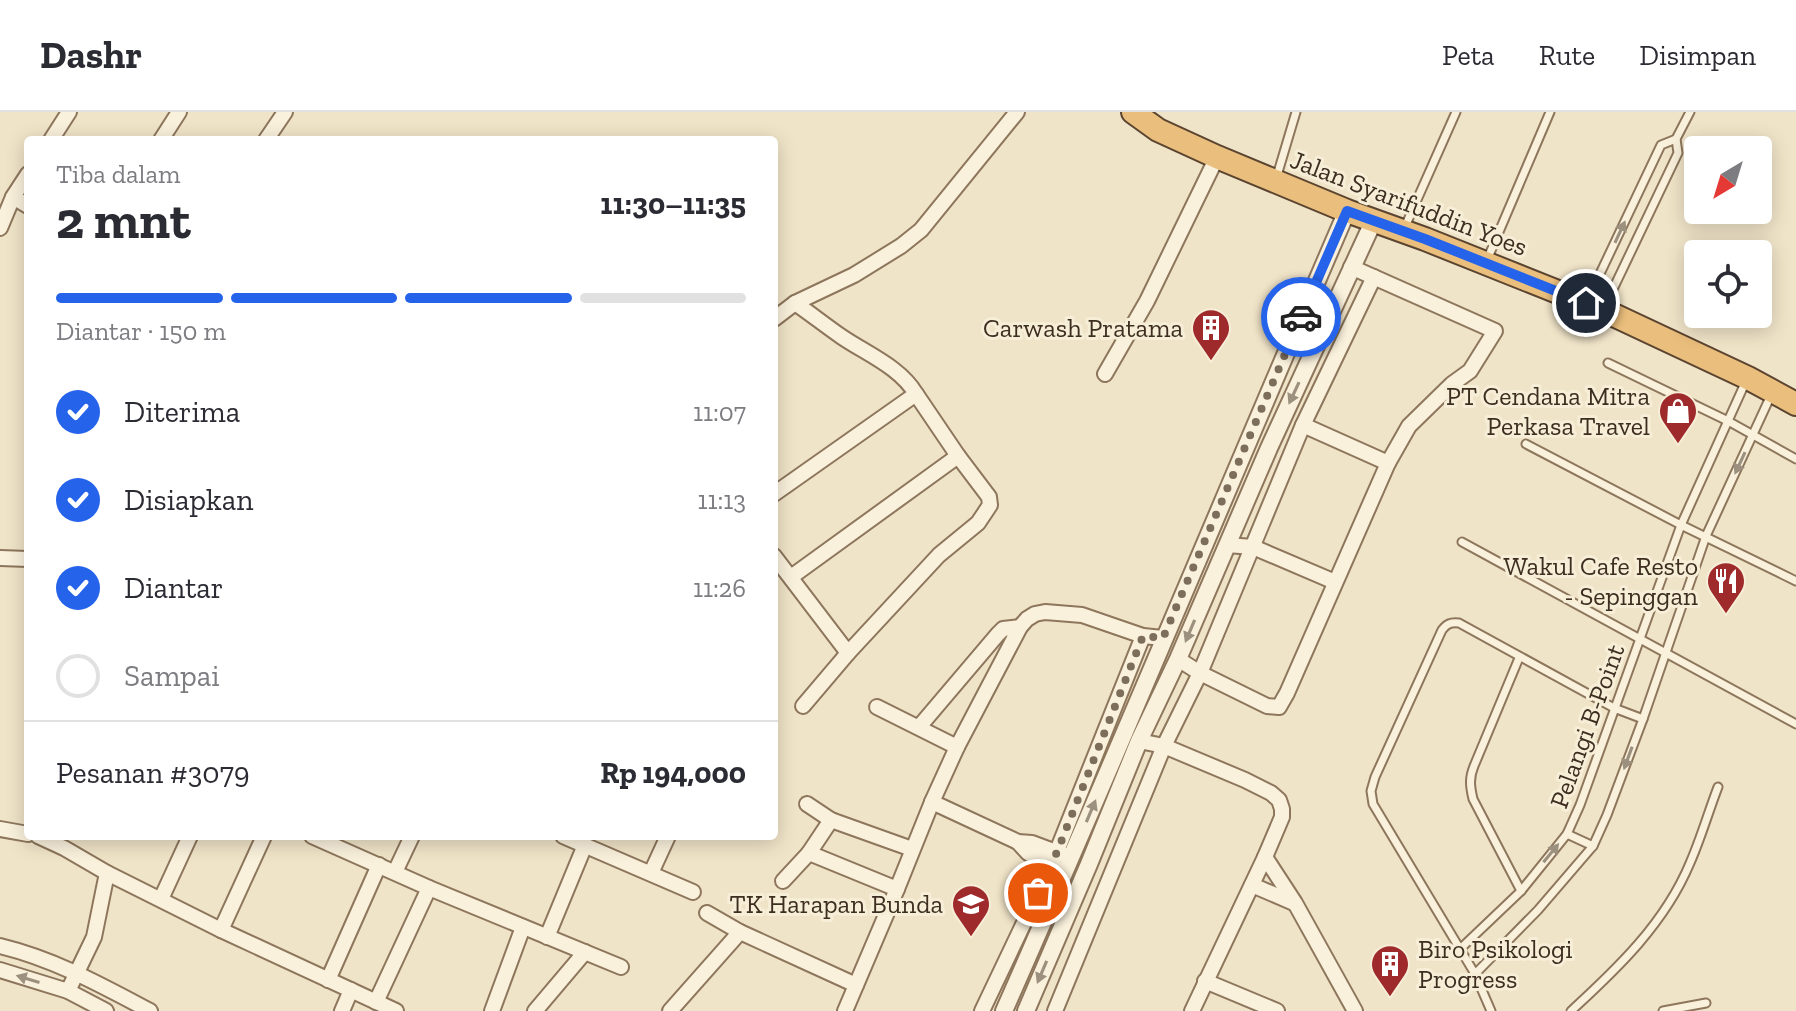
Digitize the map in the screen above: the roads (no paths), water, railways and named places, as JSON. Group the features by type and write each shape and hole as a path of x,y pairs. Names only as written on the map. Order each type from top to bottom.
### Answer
{"highway":[{"name":"Jalan Syarifuddin Yoes","path":"1133,112 1158,130 1217,157 1347,211 1595,306 1796,404"}],"street":[{"path":"54,136 69,112"},
{"path":"164,136 179,112"},
{"path":"269,136 285,112"},
{"path":"778,316 795,303 854,275 921,230 1017,112"},
{"path":"1105,374 1147,301 1217,157"},
{"path":"0,228 24,180"},
{"path":"13,197 24,204"},
{"path":"982,1011 1061,862 1160,645 1347,211"},
{"path":"1026,1011 1139,741 1374,220"},
{"path":"845,1011 957,747 1027,619 1045,612 1082,615 1143,636 1200,673 1267,706 1279,707 1388,463 1409,426 1470,371 1495,331 1351,267"},
{"path":"1055,1011 1164,746 1200,673 1303,425 1374,277"},
{"path":"795,303 898,372 910,384 989,497 990,505 978,523 939,555 803,706"},
{"path":"1285,356 1307,366"},
{"path":"778,491 916,394"},
{"path":"1303,425 1388,463"},
{"path":"791,577 958,456"},
{"path":"1206,537 1227,545 1253,547 1335,582"},
{"path":"0,558 24,559"},
{"path":"778,561 848,653"},
{"path":"919,727 1003,629 1020,627"},
{"path":"1004,1011 1143,636"},
{"path":"877,707 957,747"},
{"path":"1139,741 1164,746 1245,780 1271,793 1279,800 1282,809 1282,817 1265,857 1192,1011"},
{"path":"932,802 1018,842 1032,843 1061,862 1086,870"},
{"path":"807,804 831,820 912,849"},
{"path":"783,881 809,853 831,820"},
{"path":"0,829 24,833"},
{"path":"47,840 221,930 396,1011"},
{"path":"161,899 187,840"},
{"path":"221,930 262,840"},
{"path":"321,840 621,967"},
{"path":"395,872 410,840"},
{"path":"547,937 574,840"},
{"path":"576,840 693,892"},
{"path":"651,873 666,840"},
{"path":"809,853 897,889"},
{"path":"1265,857 1295,903 1350,1008"},
{"path":"328,980 379,865"},
{"path":"68,991 94,937 107,873"},
{"path":"1252,885 1295,903"},
{"path":"376,1002 429,888"},
{"path":"707,913 740,932 856,985"},
{"path":"492,1011 523,927"},
{"path":"678,1009 740,932"},
{"path":"0,946 29,953 77,973 149,1011"},
{"path":"535,1011 585,952"},
{"path":"0,970 68,991 106,1011"},
{"path":"1205,981 1277,1011"},
{"path":"342,1011 351,990"}],"lane":[{"path":"1276,181 1296,112"},
{"path":"1403,231 1456,112"},
{"path":"1486,262 1550,112"},
{"path":"1595,306 1678,153 1676,139 1690,112"},
{"path":"1595,306 1661,145 1676,139"},
{"path":"1608,363 1728,421 1796,459"},
{"name":"Pelangi B-Point","path":"1459,950 1521,891 1567,834 1681,525 1748,378"},
{"name":"Pelangi B-Point","path":"1475,974 1554,893 1593,846 1643,719 1706,536 1772,392"},
{"path":"1526,444 1796,581"},
{"path":"1462,542 1796,724"},
{"path":"1491,1011 1475,974 1373,804 1371,791 1442,630 1447,624 1459,623 1614,708 1643,719"},
{"path":"1519,658 1470,775 1470,787 1473,799 1521,891"},
{"path":"1571,1011 1612,974 1666,907 1689,865 1718,787"},
{"path":"1567,834 1593,846"},
{"path":"1663,1011 1706,1003"}],"place":[{"name":"Carwash Pratama","path":"1211,362"},
{"name":"PT Cendana Mitra Perkasa Travel","path":"1678,445"},
{"name":"Wakul Cafe Resto - Sepinggan","path":"1726,615"},
{"name":"TK Harapan Bunda","path":"971,938"},
{"name":"Biro Psikologi Progress","path":"1390,998"}]}
